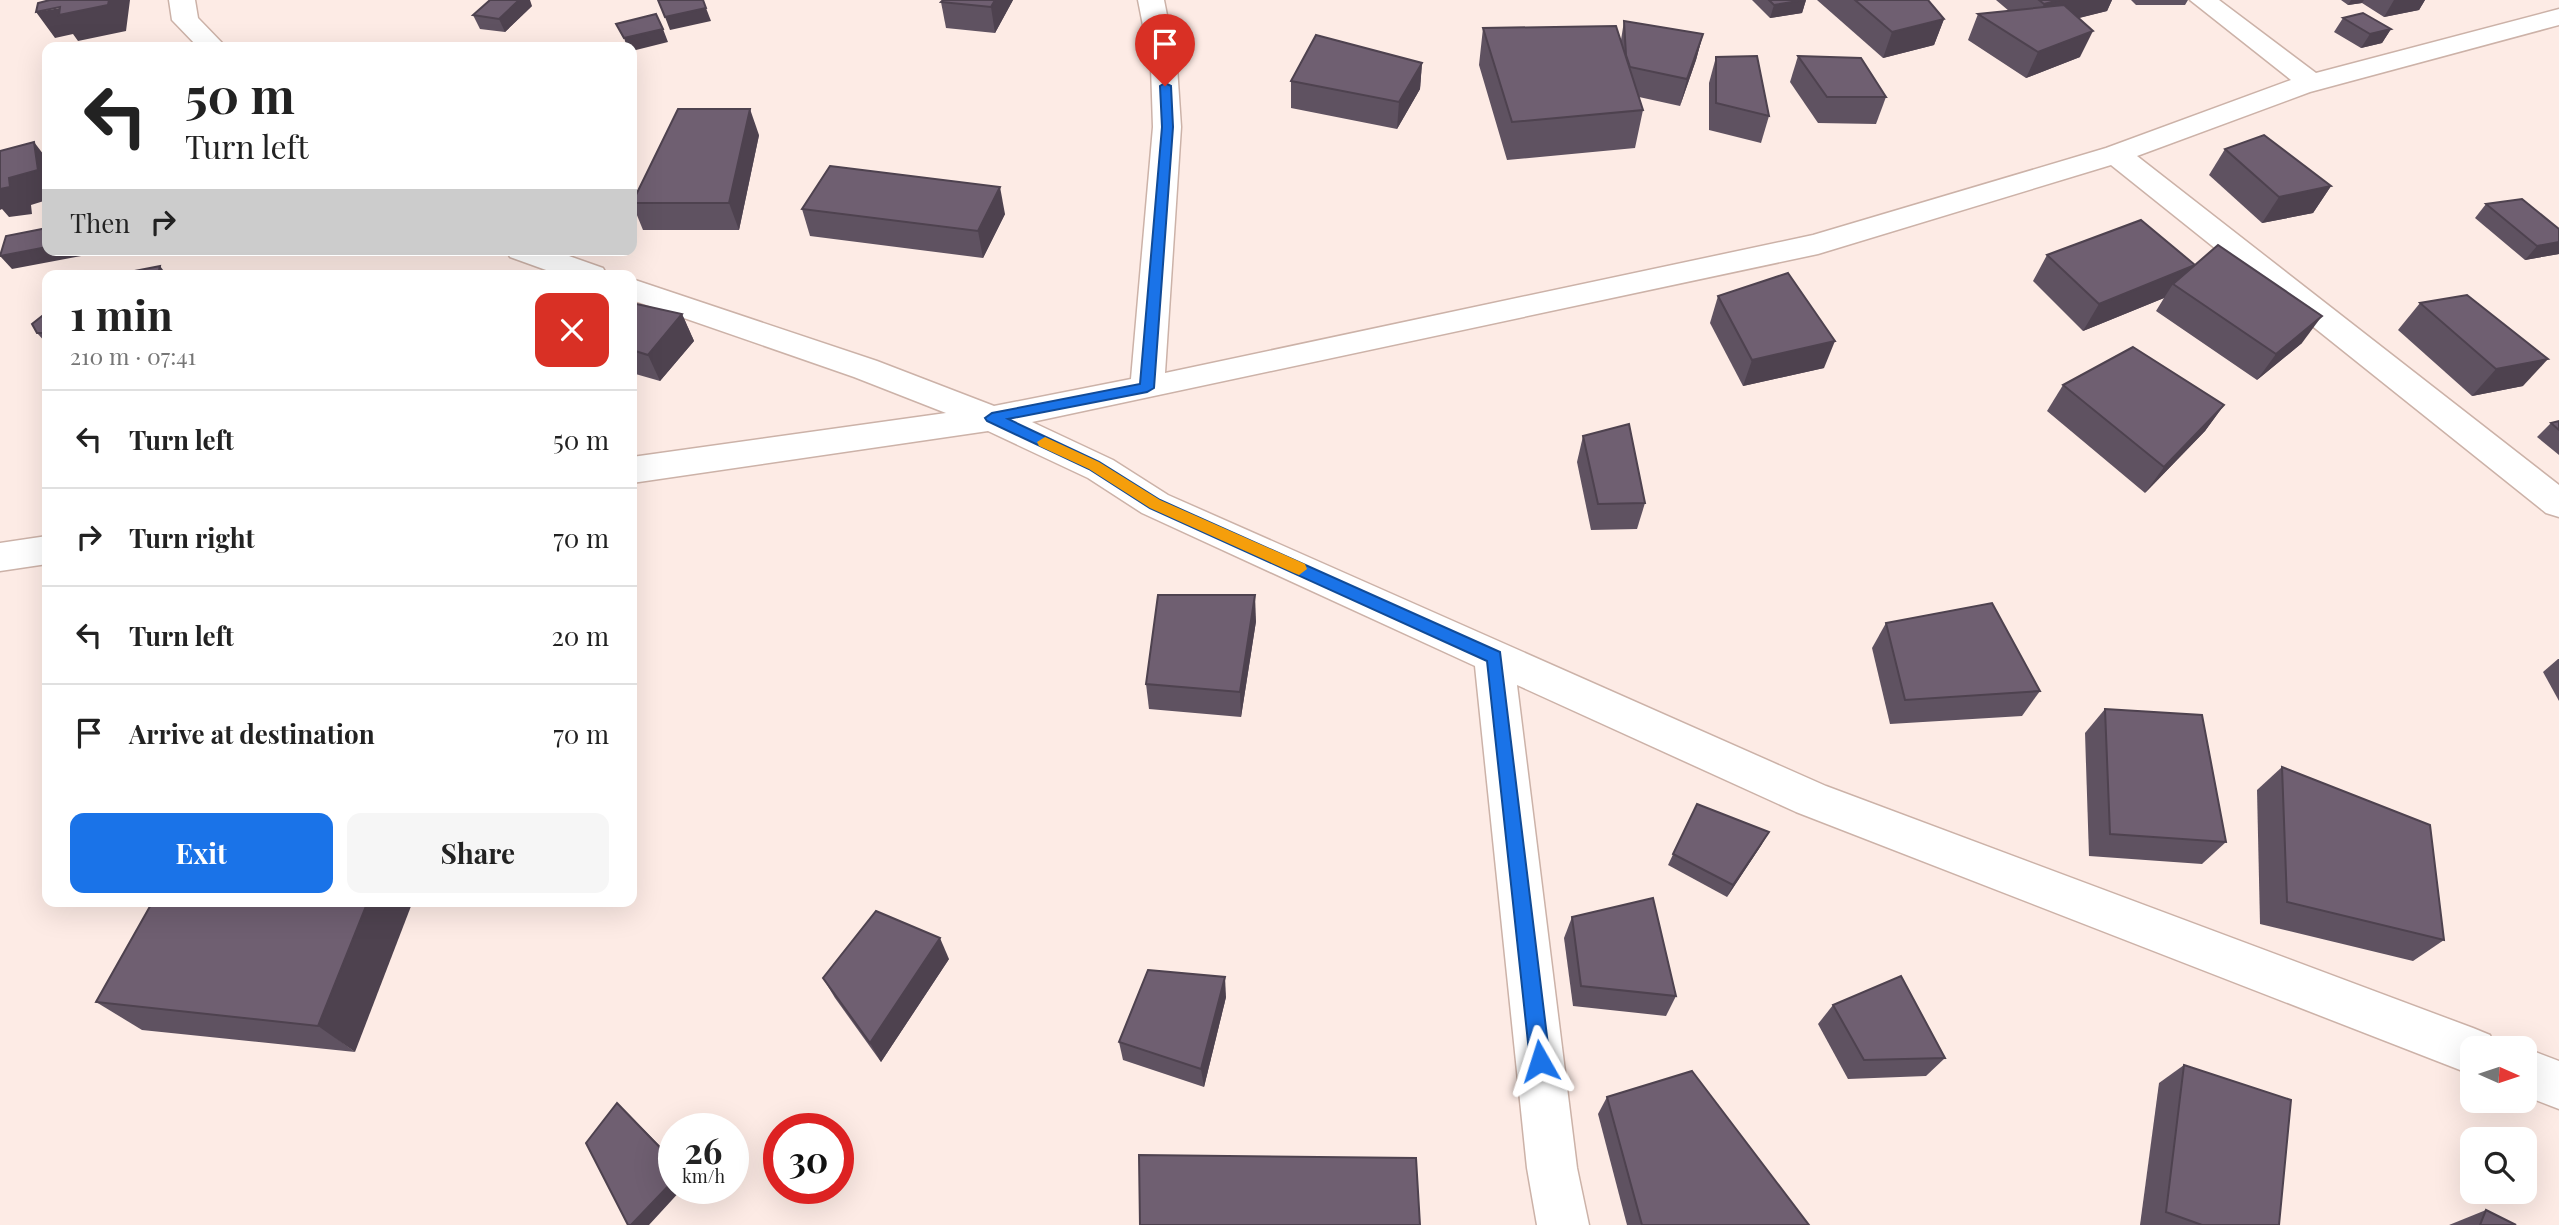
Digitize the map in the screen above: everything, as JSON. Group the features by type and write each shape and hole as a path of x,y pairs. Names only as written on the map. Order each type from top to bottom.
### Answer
{"street":[{"path":"182,0 185,20 208,42"},
{"path":"1147,388 1167,127 1164,66 1151,0"},
{"path":"2203,0 2312,83"},
{"path":"637,469 992,418 1147,388 1818,244 2116,155 2312,83 2559,17"},
{"path":"2116,155 2559,504"},
{"path":"538,256 578,270"},
{"path":"637,291 921,389 992,418 1094,466 1155,504 1811,799 2460,1047"},
{"path":"0,557 42,551"},
{"path":"1494,657 1552,1168 1563,1225"},
{"path":"2538,1077 2559,1085"}],"building":[{"path":"50,0 109,0 108,5 59,15 60,7 36,12 38,3"},
{"path":"490,0 519,0 499,19 473,15"},
{"path":"658,0 703,0 706,8 665,17"},
{"path":"995,0 991,7 941,2"},
{"path":"1769,0 1804,0 1774,5"},
{"path":"1855,0 1928,0 1944,19 1892,32"},
{"path":"2039,0 2059,0 2044,4"},
{"path":"2064,5 2093,31 2038,52 1978,14"},
{"path":"2363,13 2391,29 2370,34 2343,18"},
{"path":"656,14 663,29 624,38 616,24"},
{"path":"1624,21 1703,34 1687,79 1630,67 1626,55"},
{"path":"1616,26 1643,110 1512,122 1483,28"},
{"path":"1316,35 1422,63 1399,102 1291,81"},
{"path":"1757,56 1769,116 1716,103 1716,57"},
{"path":"1798,56 1861,58 1886,97 1827,97"},
{"path":"678,109 750,109 729,203 637,203 637,193"},
{"path":"2264,135 2331,186 2279,197 2225,149"},
{"path":"34,142 38,170 9,178 10,187 0,189 0,151"},
{"path":"830,166 1000,187 978,231 802,209"},
{"path":"2522,199 2559,229 2559,242 2537,246 2486,204"},
{"path":"2141,220 2195,265 2099,304 2047,255"},
{"path":"42,229 42,248 0,256 6,236"},
{"path":"2218,245 2322,316 2276,354 2173,284"},
{"path":"160,266 159,270 140,270"},
{"path":"1788,273 1835,341 1752,360 1718,296"},
{"path":"2467,295 2548,359 2496,369 2420,303"},
{"path":"637,304 682,314 648,355 637,352"},
{"path":"42,316 42,333 37,333 32,324"},
{"path":"2133,347 2224,405 2164,467 2063,385"},
{"path":"2559,421 2559,430 2551,423"},
{"path":"1629,424 1645,503 1598,504 1583,436"},
{"path":"1158,595 1255,595 1240,692 1146,684"},
{"path":"1992,603 2040,691 1905,700 1886,623"},
{"path":"2105,709 2202,715 2226,842 2110,834"},
{"path":"2282,767 2430,825 2444,940 2287,902"},
{"path":"1697,804 1769,832 1733,885 1673,854"},
{"path":"1653,898 1676,996 1581,986 1572,917"},
{"path":"150,907 366,907 318,1026 96,1002"},
{"path":"876,911 940,938 870,1043 823,978"},
{"path":"1148,970 1225,977 1201,1069 1119,1042"},
{"path":"1901,976 1945,1058 1864,1060 1833,1005"},
{"path":"2184,1065 2291,1100 2279,1225 2202,1225 2166,1212"},
{"path":"1692,1071 1809,1225 1642,1225 1607,1097"},
{"path":"617,1103 658,1145 658,1197 631,1225 628,1225 586,1143"},
{"path":"1139,1155 1416,1158 1420,1225 1140,1225"},
{"path":"2486,1210 2516,1225 2480,1225"}],"slow traffic":[{"path":"1045,442 1094,466 1155,504 1299,569"}],"route":[{"path":"1165,86 1167,127 1147,388 992,418 1094,466 1155,504 1494,657 1540,1061"}]}
